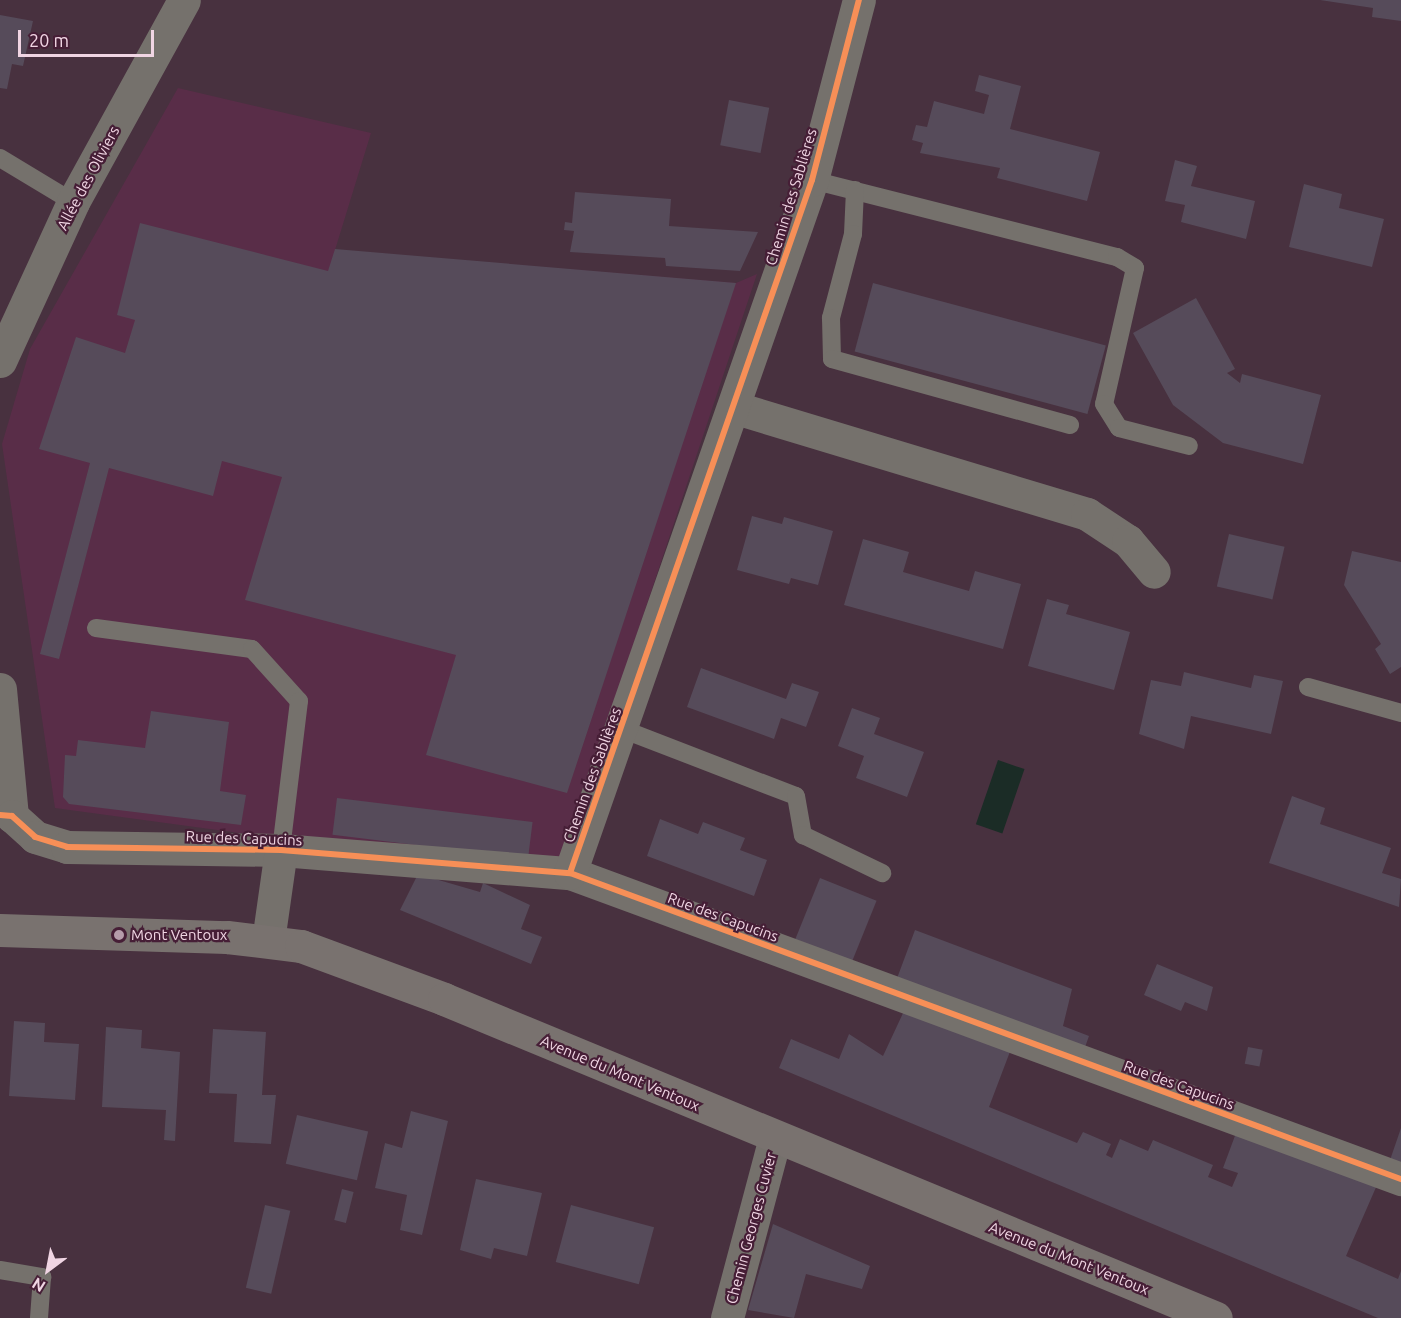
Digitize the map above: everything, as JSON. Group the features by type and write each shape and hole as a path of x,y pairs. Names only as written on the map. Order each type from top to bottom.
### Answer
{"main road":[{"name":"Avenue du Mont Ventoux","path":"0,930 268,941 301,946 354,964 1216,1318"}],"street":[{"name":"Allée des Oliviers","path":"0,361 73,202 184,0"},
{"name":"Chemin des Sablières","path":"570,873 736,408 812,180 859,0"},
{"path":"736,408 1087,514 1128,541 1155,572"},
{"path":"0,689 6,816"},
{"name":"Rue des Capucins","path":"6,816 35,837 67,847 281,850 570,873 1401,1179"},
{"path":"268,941 281,850"},
{"name":"Chemin Georges Cuvier","path":"727,1318 775,1138"}],"lane":[{"path":"0,158 73,202"},
{"path":"812,180 1117,257 1135,268 1104,404 1119,428 1189,446"},
{"path":"855,190 853,234 831,318 832,359 1070,425"},
{"path":"96,628 252,649 299,701 281,850"},
{"path":"1308,687 1401,713"},
{"path":"622,729 796,796 803,835 882,873"},
{"path":"0,1270 42,1277 39,1318"}],"shaded area":[{"path":"178,88 371,133 335,250 736,283 757,274 560,865 335,846 55,808 2,444 30,349"},
{"path":"998,760 1024,769 1002,833 976,824"}],"building":[{"path":"1320,0 1401,0 1401,21 1372,17 1373,8"},
{"path":"0,15 33,21 23,66 12,64 7,89 0,88"},
{"path":"979,75 1021,86 1010,129 1100,152 1087,201 997,178 1000,168 920,153 923,143 912,140 916,125 927,127 934,101 984,114 989,95 975,91"},
{"path":"729,100 769,108 760,153 720,145"},
{"path":"1175,160 1197,166 1191,186 1255,201 1246,239 1181,222 1185,205 1165,201"},
{"path":"1304,184 1342,194 1339,208 1384,219 1372,267 1289,247"},
{"path":"575,192 671,199 669,226 758,232 740,271 666,266 665,258 570,252 574,231 564,230 565,222 572,223"},
{"path":"140,223 328,271 335,249 736,283 567,793 426,755 456,655 245,600 282,477 222,461 213,496 109,468 59,659 40,654 90,463 39,449 76,337 125,353 135,320 117,315"},
{"path":"873,283 1106,345 1087,414 855,352"},
{"path":"1196,298 1235,369 1227,373 1240,383 1242,374 1321,395 1303,464 1223,443 1173,405 1133,333"},
{"path":"752,516 782,524 784,517 833,531 818,585 791,578 789,584 737,570"},
{"path":"1229,534 1285,547 1272,599 1217,587"},
{"path":"863,539 909,552 903,572 969,591 975,571 1021,584 1003,649 844,605"},
{"path":"1352,551 1401,562 1401,667 1390,674 1375,649 1381,644 1344,585"},
{"path":"1047,599 1069,605 1066,614 1130,632 1114,690 1028,666"},
{"path":"701,668 786,699 792,683 819,692 806,727 781,718 774,739 687,707"},
{"path":"1184,672 1251,688 1254,675 1283,681 1271,734 1191,716 1184,749 1139,734 1151,680 1181,686"},
{"path":"852,708 880,718 874,734 924,752 907,797 856,778 864,756 838,746"},
{"path":"151,711 229,722 220,791 246,795 241,825 69,804 63,797 65,755 76,756 78,740 145,748"},
{"path":"1292,796 1325,808 1320,824 1391,848 1382,873 1401,879 1399,907 1269,863"},
{"path":"337,798 533,822 528,859 332,835"},
{"path":"660,819 698,834 703,822 745,838 740,850 767,860 754,896 647,856"},
{"path":"418,874 480,892 483,883 530,905 521,929 542,937 531,964 400,910"},
{"path":"820,878 877,901 852,962 795,939"},
{"path":"915,930 1072,989 1063,1026 1089,1036 1084,1050 896,981"},
{"path":"1157,964 1213,987 1207,1011 1185,1002 1181,1011 1144,995"},
{"path":"904,1011 1011,1049 989,1107 1077,1143 1083,1132 1111,1144 1106,1155 1112,1158 1120,1139 1148,1151 1153,1140 1213,1165 1208,1177 1232,1187 1238,1173 1223,1168 1236,1133 1377,1185 1346,1256 1398,1279 1401,1271 1401,1318 1378,1318 779,1068 791,1039 839,1059 849,1034 883,1056"},
{"path":"14,1021 45,1023 44,1042 79,1044 75,1100 9,1096"},
{"path":"106,1027 142,1030 141,1048 180,1052 175,1141 164,1140 166,1110 102,1107"},
{"path":"213,1029 266,1032 262,1095 276,1095 271,1144 234,1142 237,1094 209,1093"},
{"path":"1248,1047 1263,1050 1259,1067 1245,1064"},
{"path":"411,1111 448,1121 422,1235 400,1230 407,1195 375,1188 385,1143 402,1148"},
{"path":"297,1115 368,1131 357,1180 286,1164"},
{"path":"1401,1128 1401,1168 1389,1163"},
{"path":"476,1179 542,1193 527,1256 494,1248 491,1259 460,1250"},
{"path":"342,1189 354,1192 346,1223 334,1220"},
{"path":"265,1205 290,1211 271,1294 246,1288"},
{"path":"571,1205 654,1227 639,1284 556,1262"},
{"path":"773,1224 870,1266 862,1289 806,1274 794,1318 748,1310"}],"cycle path":[{"path":"570,873 812,180 859,0"},
{"path":"0,815 12,816 35,837 67,847 281,850 570,873 1401,1179"}],"place":[{"name":"Mont Ventoux","path":"119,935"}]}
